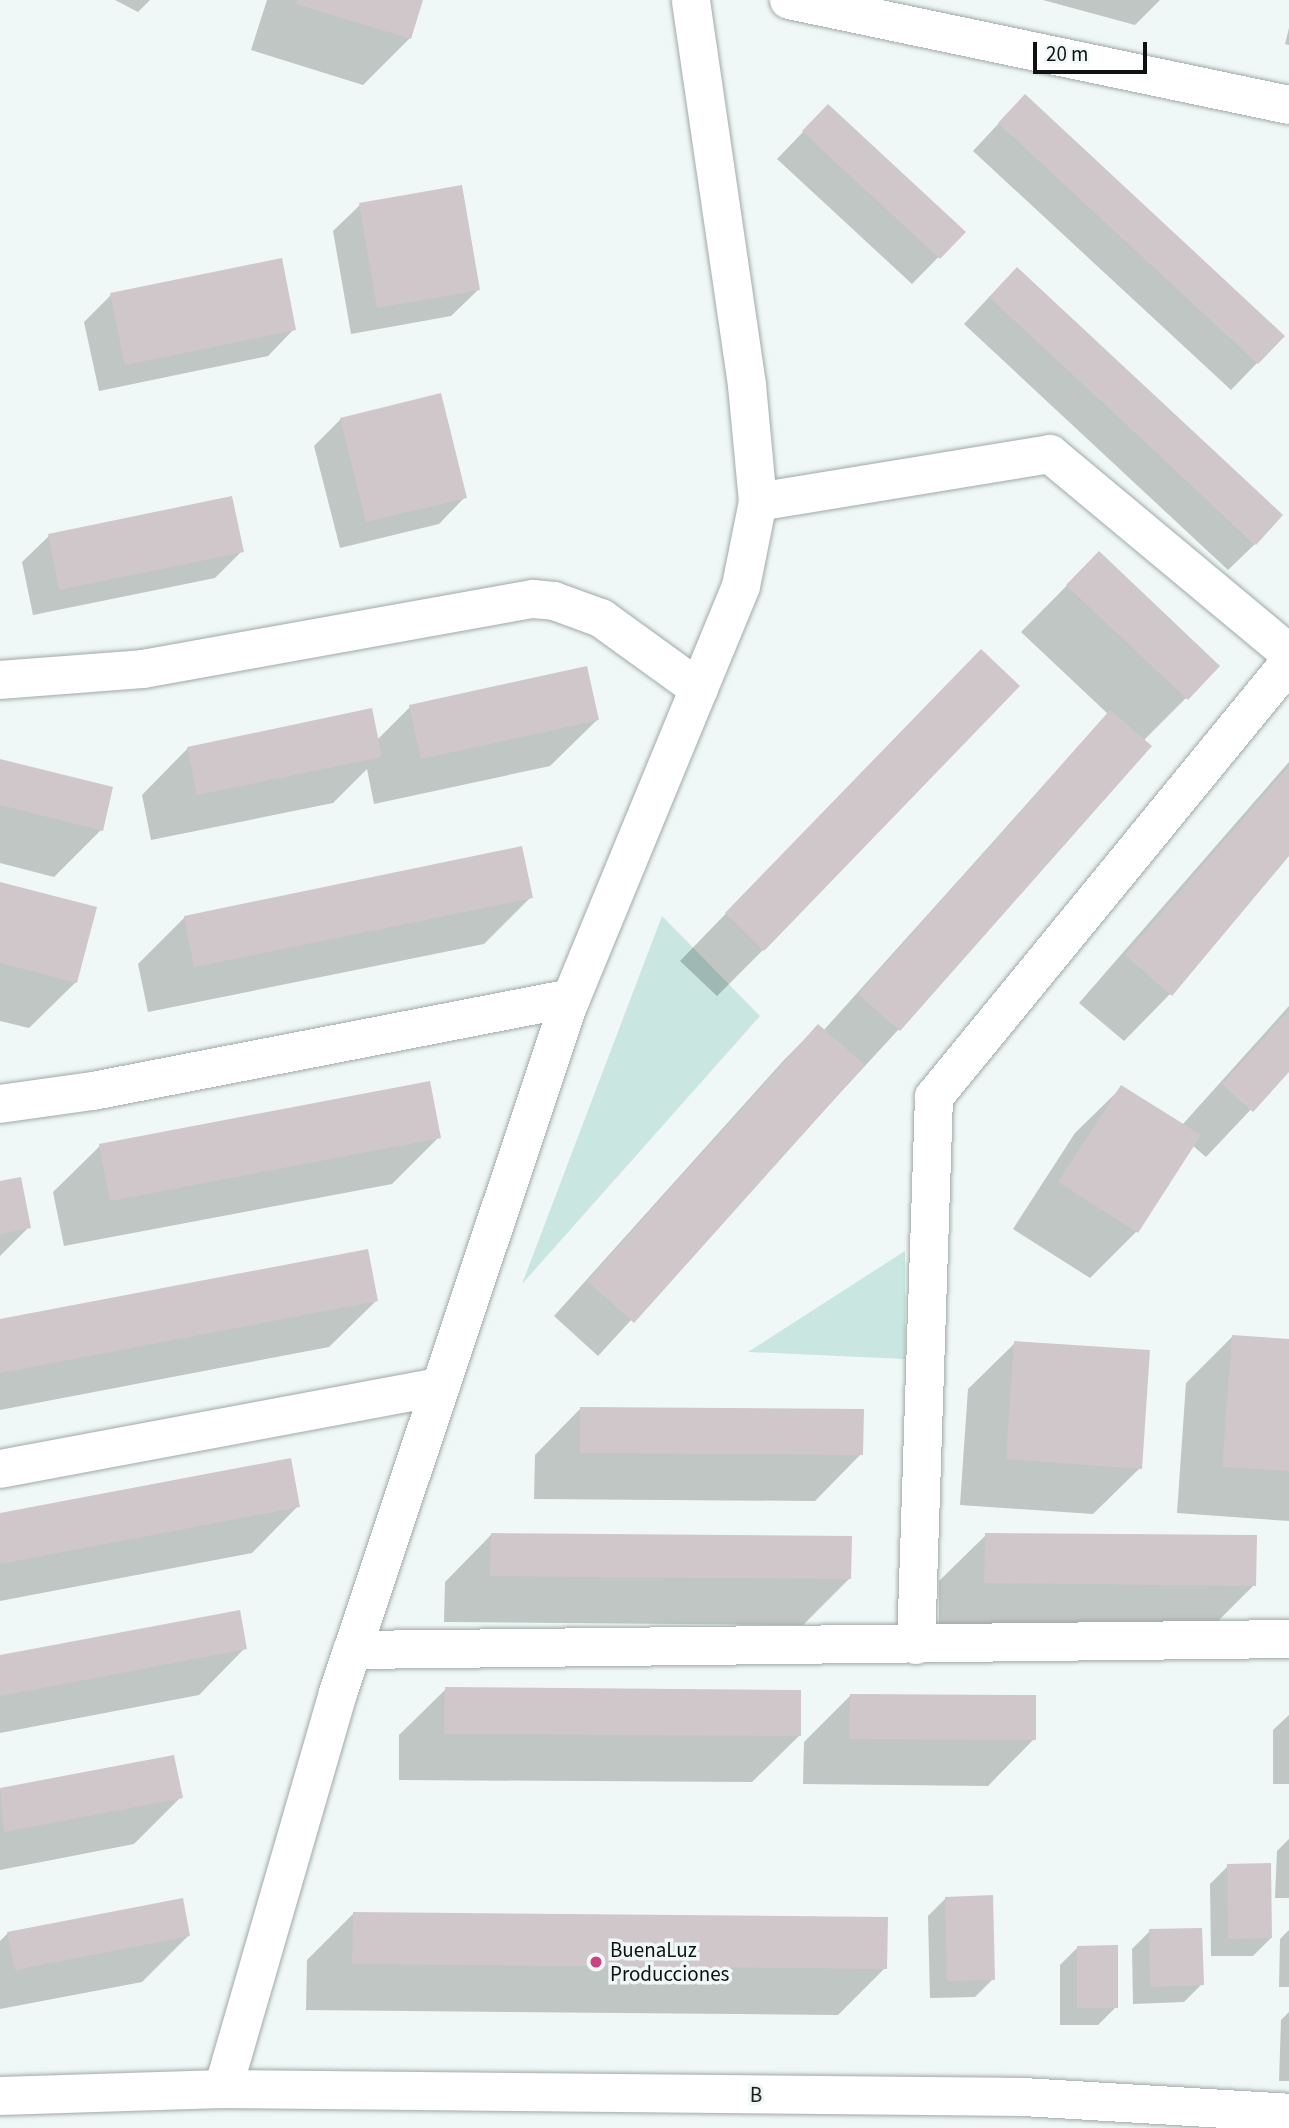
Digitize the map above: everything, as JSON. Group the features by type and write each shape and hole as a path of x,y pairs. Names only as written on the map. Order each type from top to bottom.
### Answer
{"street":[{"path":"223,2089 352,1650 571,998 741,586 758,502 747,385 691,0"},
{"path":"789,0 1289,105"},
{"path":"758,502 1049,454 1289,653"},
{"path":"0,680 143,668 533,598 563,603 601,618 699,689"},
{"path":"916,1645 934,1097 1289,663"},
{"path":"0,1104 69,1096 571,998"},
{"path":"0,1469 440,1387"},
{"path":"352,1650 1289,1639"},
{"name":"B","path":"0,2096 223,2089 1023,2097 1289,2113"}],"shaded area":[{"path":"662,916 760,1016 522,1284"},
{"path":"905,1251 905,1359 748,1352"}],"building":[{"path":"298,0 423,0 411,39 296,4"},
{"path":"1025,94 1285,336 1258,364 998,123"},
{"path":"828,104 966,232 940,259 802,131"},
{"path":"462,185 480,290 377,308 359,203"},
{"path":"282,258 296,330 125,365 110,293"},
{"path":"1017,267 1283,515 1256,545 989,297"},
{"path":"441,393 467,498 366,522 340,418"},
{"path":"232,496 244,552 59,590 48,534"},
{"path":"1099,551 1220,666 1188,700 1066,585"},
{"path":"981,649 1020,686 764,951 725,913"},
{"path":"587,666 599,720 421,759 409,705"},
{"path":"372,708 382,757 197,795 187,747"},
{"path":"1110,710 1152,746 900,1031 858,994"},
{"path":"0,759 113,787 103,831 0,805"},
{"path":"1289,766 1289,856 1172,996 1125,955"},
{"path":"522,846 533,898 194,967 184,916"},
{"path":"0,882 97,907 77,983 0,963"},
{"path":"1289,1010 1289,1072 1253,1112 1222,1084"},
{"path":"818,1024 865,1065 634,1323 587,1281"},
{"path":"430,1081 441,1138 110,1201 99,1144"},
{"path":"1121,1085 1201,1135 1138,1233 1058,1182"},
{"path":"21,1177 31,1228 0,1234 0,1181"},
{"path":"368,1249 378,1301 0,1373 0,1319"},
{"path":"1232,1335 1289,1339 1289,1471 1222,1467"},
{"path":"1014,1341 1150,1350 1142,1469 1006,1459"},
{"path":"580,1407 864,1409 863,1455 580,1453"},
{"path":"291,1458 300,1507 0,1564 0,1513"},
{"path":"491,1533 852,1536 851,1579 490,1576"},
{"path":"985,1533 1257,1535 1256,1586 984,1583"},
{"path":"240,1610 247,1649 0,1696 0,1655"},
{"path":"445,1687 801,1690 801,1736 444,1734"},
{"path":"850,1694 1036,1695 1036,1740 849,1739"},
{"path":"174,1755 183,1798 4,1832 0,1788"},
{"path":"1271,1863 1272,1938 1228,1939 1227,1864"},
{"path":"993,1895 995,1980 947,1981 945,1897"},
{"path":"183,1898 190,1936 15,1970 7,1932"},
{"path":"353,1912 888,1917 887,1969 352,1964"},
{"path":"1202,1928 1204,1985 1150,1987 1149,1929"},
{"path":"1118,1945 1118,2008 1077,2008 1077,1946"}],"place":[{"name":"BuenaLuz Producciones","path":"596,1962"}]}
